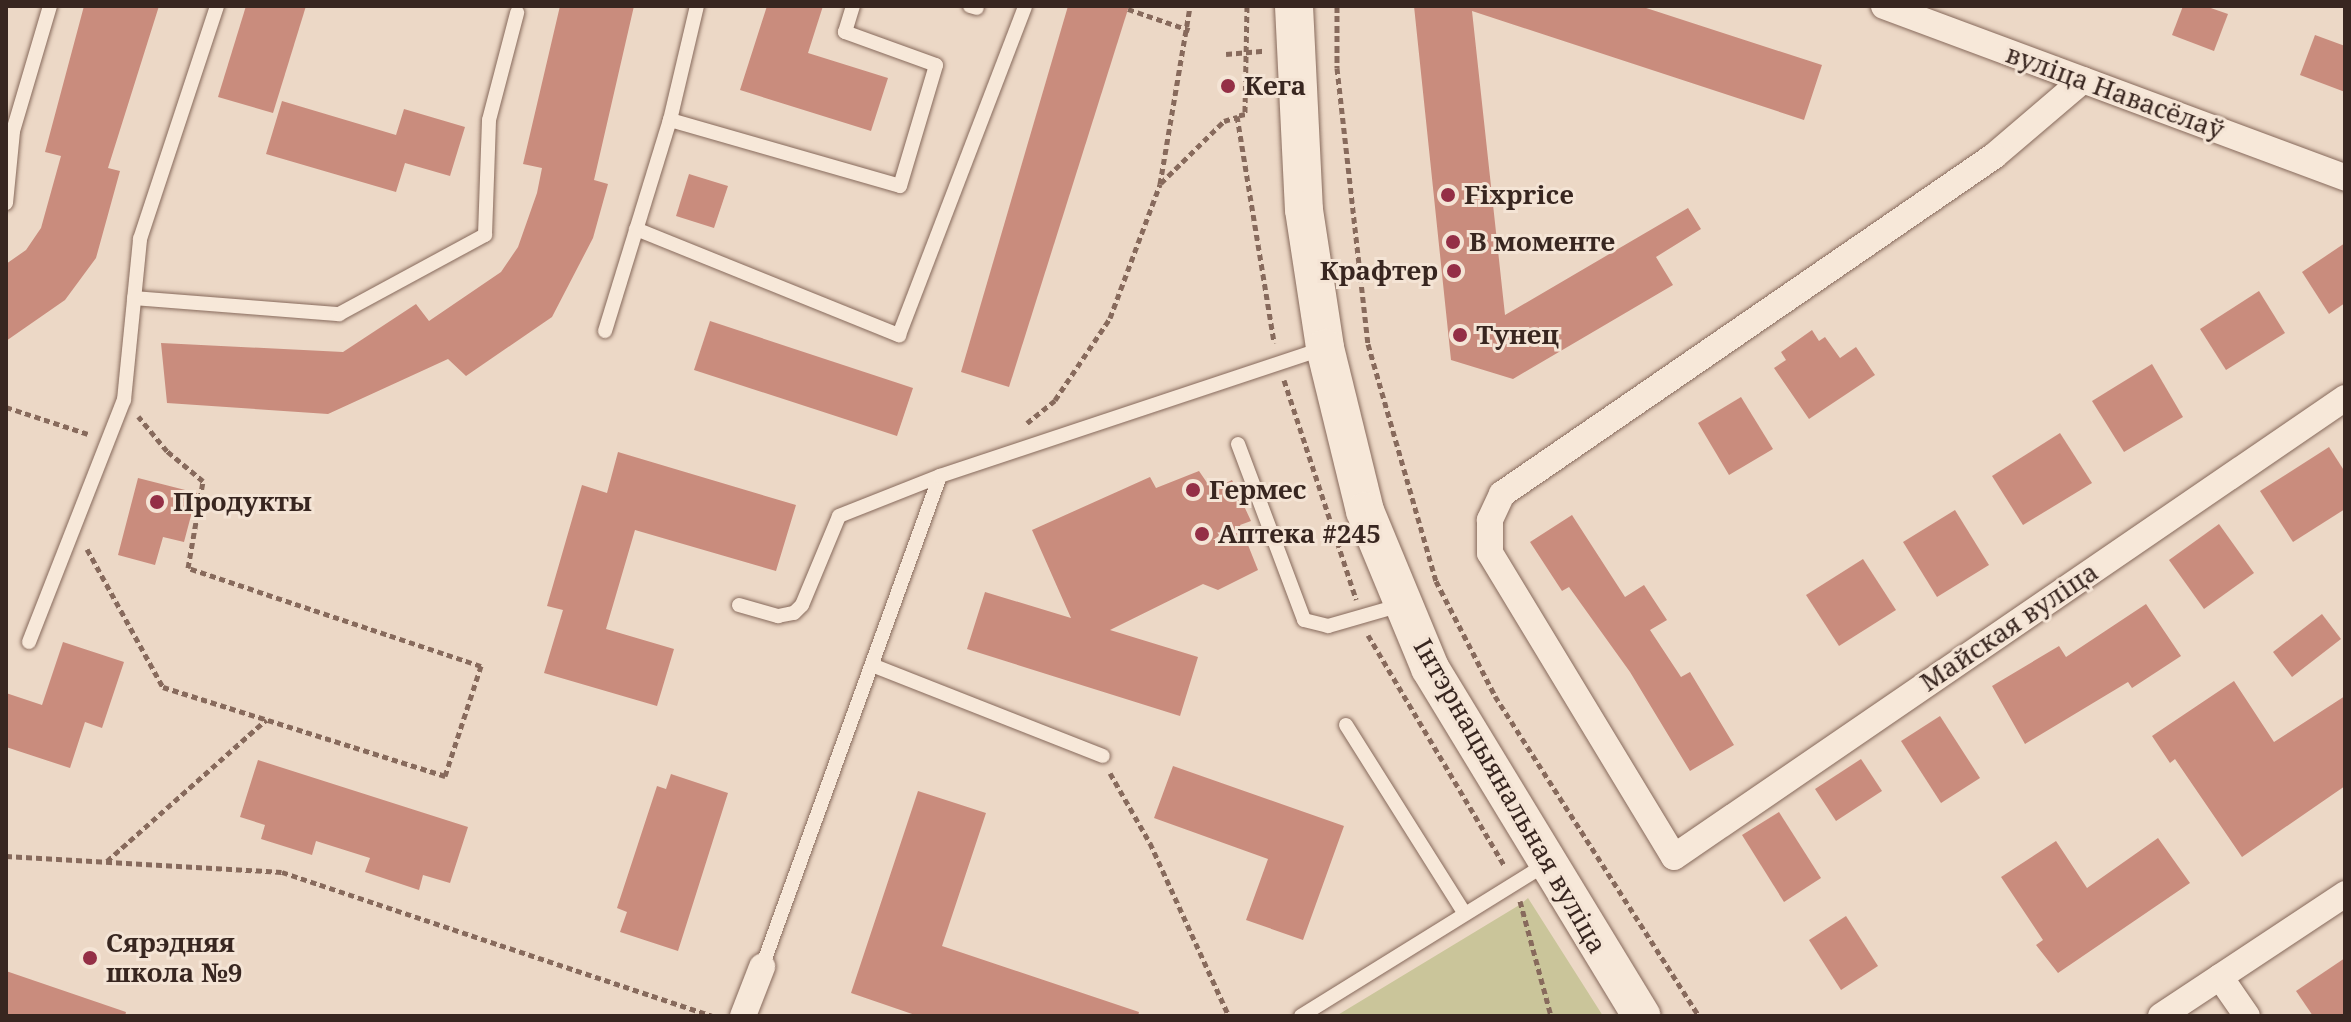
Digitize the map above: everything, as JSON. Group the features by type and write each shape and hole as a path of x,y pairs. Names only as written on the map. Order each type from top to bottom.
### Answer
{"main road":[{"name":"Інтэрнацыянальная вуліца","path":"1294,6 1304,210 1325,348 1365,511 1401,605 1430,668 1546,864 1642,1016"}],"street":[{"name":"вуліца Навасёлаў","path":"1884,6 2345,177"},
{"name":"Майская вуліца","path":"2083,80 1994,156 1502,494 1490,520 1490,553 1674,857 2345,398"},
{"path":"2161,1016 2345,894"},
{"path":"743,1016 762,967"},
{"path":"2220,977 2247,1016"}],"lane":[{"path":"6,203 13,131 50,6"},
{"path":"29,642 124,400 140,239 217,6"},
{"path":"605,331 670,120 697,6"},
{"path":"670,120 900,186 936,65 845,32 853,6"},
{"path":"636,229 899,335 1025,7"},
{"path":"134,298 339,314 485,235 489,120 517,13"},
{"path":"739,605 778,616 794,613 802,605 839,516 940,476 1325,348"},
{"path":"1238,444 1304,620 1328,626 1401,605"},
{"path":"762,967 940,476"},
{"path":"872,665 1103,756"},
{"path":"1346,725 1465,914"},
{"path":"1301,1016 1546,864"}],"path":[{"path":"1023,426 1055,400 1110,318 1160,184 1189,30 1190,6"},
{"path":"1337,6 1338,84 1368,344 1436,581 1495,696 1699,1016"},
{"path":"1128,9 1189,30"},
{"path":"1160,184 1224,121 1237,116"},
{"path":"75,526 163,687 445,776 481,666 188,568 203,481 167,451 124,400"},
{"path":"6,407 108,442"},
{"path":"107,861 266,719"},
{"path":"1103,756 1131,818 1150,843 1229,1016"},
{"path":"6,856 282,872 712,1016"}],"shaded area":[{"path":"1528,898 1603,1016 1336,1016 1521,904"}],"building":[{"path":"84,6 159,6 108,168 120,171 96,258 65,300 6,341 6,264 26,250 41,228 61,156 45,152"},
{"path":"246,6 306,6 273,113 218,97"},
{"path":"560,6 634,6 594,180 608,184 593,238 552,317 466,376 448,359 328,414 167,403 161,343 343,352 416,304 429,321 501,272 518,247 537,193 542,168 523,164"},
{"path":"767,6 823,6 808,53 888,78 871,131 740,90"},
{"path":"1068,6 1129,6 1009,387 961,372"},
{"path":"1414,6 1640,6 1822,65 1804,120 1472,11 1505,315 1688,208 1701,229 1656,257 1673,285 1513,379 1451,360"},
{"path":"2183,6 2205,6 2228,14 2214,51 2172,35"},
{"path":"2315,35 2345,46 2345,92 2300,75"},
{"path":"282,101 396,135 404,109 465,127 450,176 405,163 396,192 266,154"},
{"path":"689,174 728,186 714,228 676,216"},
{"path":"2345,243 2345,303 2329,314 2302,272"},
{"path":"2259,291 2285,333 2226,370 2200,329"},
{"path":"710,321 913,388 897,436 694,370"},
{"path":"1812,330 1819,341 1825,337 1840,358 1856,347 1875,375 1809,419 1774,368 1786,360 1781,352"},
{"path":"2152,364 2183,417 2124,452 2092,401"},
{"path":"1741,397 1773,449 1729,475 1698,423"},
{"path":"2060,433 2092,483 2023,525 1992,476"},
{"path":"2329,447 2345,472 2345,509 2293,542 2260,491"},
{"path":"618,452 796,505 776,571 635,530 606,629 674,649 657,706 544,673 563,610 547,606 582,485 607,493"},
{"path":"1199,471 1212,490 1232,480 1251,521 1240,525 1258,570 1218,590 1203,584 1110,630 1198,657 1180,716 967,649 985,592 1071,618 1032,530 1150,477 1156,488"},
{"path":"138,478 197,493 184,542 163,537 155,565 118,555"},
{"path":"1955,510 1989,565 1937,597 1903,542"},
{"path":"1572,515 1625,597 1644,585 1667,620 1650,630 1681,677 1690,672 1734,745 1690,771 1630,672 1569,587 1562,591 1530,542"},
{"path":"2219,524 2254,573 2204,609 2169,560"},
{"path":"1863,559 1896,610 1839,646 1806,595"},
{"path":"2146,604 2181,656 2132,688 2128,682 2025,744 1992,686 2059,646 2066,657"},
{"path":"2322,614 2341,639 2292,677 2273,652"},
{"path":"63,642 124,662 102,728 85,722 70,768 6,747 6,693 42,705"},
{"path":"2234,681 2274,742 2345,696 2345,786 2242,857 2175,759 2170,763 2152,736"},
{"path":"1940,716 1980,778 1941,803 1901,741"},
{"path":"1861,759 1882,791 1836,821 1815,789"},
{"path":"258,760 468,827 450,883 423,875 419,890 365,872 370,858 316,841 312,855 261,839 265,825 240,817"},
{"path":"1173,766 1344,826 1303,940 1246,920 1268,859 1154,818"},
{"path":"671,774 728,793 678,951 620,932 627,912 617,908 657,786 666,789"},
{"path":"918,791 986,813 942,946 1139,1012 1138,1016 918,1016 851,993"},
{"path":"1779,812 1821,878 1784,902 1742,835"},
{"path":"2158,838 2190,883 2058,973 2036,945 2043,940 2001,877 2056,841 2087,888"},
{"path":"1846,916 1878,966 1841,990 1809,940"},
{"path":"2345,958 2345,1016 2313,1016 2296,991"},
{"path":"6,971 126,1012 125,1016 6,1016"}],"place":[{"name":"Кега","path":"1228,86"},
{"name":"Fixprice","path":"1448,195"},
{"name":"В моменте","path":"1453,242"},
{"name":"Крафтер","path":"1454,271"},
{"name":"Тунец","path":"1460,335"},
{"name":"Гермес","path":"1193,490"},
{"name":"Продукты","path":"157,502"},
{"name":"Аптека #245","path":"1202,534"},
{"name":"Сярэдняя школа №9","path":"90,958"}]}
